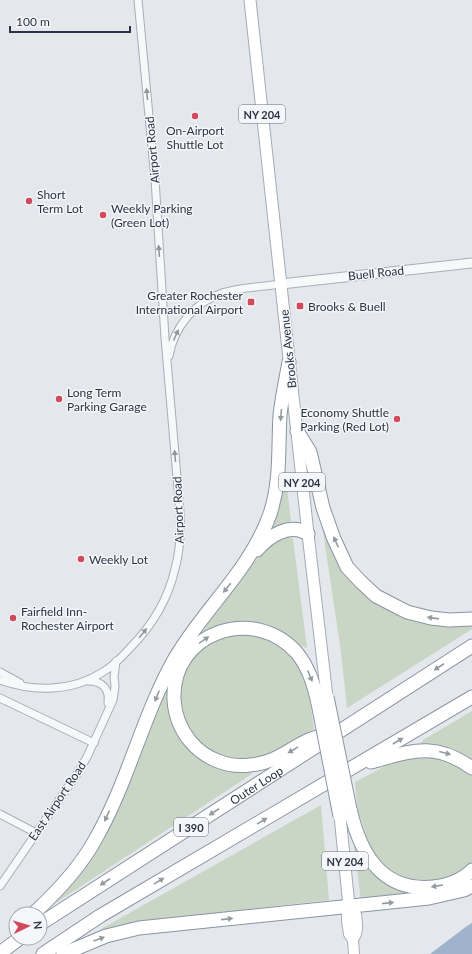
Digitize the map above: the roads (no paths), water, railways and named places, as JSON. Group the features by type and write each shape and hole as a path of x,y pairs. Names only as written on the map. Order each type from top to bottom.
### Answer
{"highway":[{"path":"242,569 262,534 275,497 280,461 280,414 289,362"},
{"path":"297,431 310,452 323,508 334,539 347,567 376,596 407,612 431,618 449,620 472,619"},
{"path":"41,906 66,881 93,844 110,811 161,688 174,660 186,642 264,542 276,534 284,531 302,531 308,534"},
{"path":"341,730 311,739 281,757 268,762 250,765 219,762 205,754 189,739 182,729 177,717 175,704 174,692 176,680 187,656 199,643 208,637 224,630 235,628 250,628 273,634 296,652 306,667 323,700 345,812 356,831 365,852 376,866 393,880 414,886 434,887 452,882 472,870"},
{"name":"Outer Loop","path":"48,919 472,646"},
{"name":"I 390","path":"43,954 100,916 472,697"},
{"path":"352,768 407,752 431,750 451,755 472,768"},
{"path":"63,954 106,936 139,928 349,908 436,897 464,890 472,886"},
{"path":"0,945 8,938"},
{"path":"0,953 9,946"}],"main road":[{"name":"Brooks Avenue","path":"250,0 308,534 323,700"},
{"name":"NY 204","path":"345,812 349,908"},
{"path":"349,908 347,921 349,934 353,940 354,954"}],"street":[{"name":"Airport Road","path":"36,688 64,687 86,680 103,672 116,661 138,639 156,616 169,590 177,561 180,519 155,179 138,0"},
{"name":"Buell Road","path":"281,284 472,263"},
{"name":"Airport Road","path":"168,372 170,352 176,334 184,320 197,308 210,299 228,292 281,284"},
{"name":"East Airport Road","path":"0,886 81,768 94,743 113,700 116,661"},
{"path":"0,672 21,683 36,688"},
{"path":"0,680 24,687 36,688"},
{"name":"East Airport Road","path":"86,680 97,681 104,685 109,697 107,713"},
{"path":"0,698 94,743"},
{"path":"0,814 36,833"}],"water":[{"path":"472,923 472,954 430,954 467,926"}],"place":[{"name":"On-Airport Shuttle Lot","path":"195,116"},
{"name":"Short Term Lot","path":"29,201"},
{"name":"Weekly Parking (Green Lot)","path":"103,215"},
{"name":"Greater Rochester International Airport","path":"251,302"},
{"name":"Brooks & Buell","path":"300,306"},
{"name":"Long Term Parking Garage","path":"59,399"},
{"name":"Economy Shuttle Parking (Red Lot)","path":"397,419"},
{"name":"Weekly Lot","path":"81,559"},
{"name":"Fairfield Inn- Rochester Airport","path":"13,618"}]}
